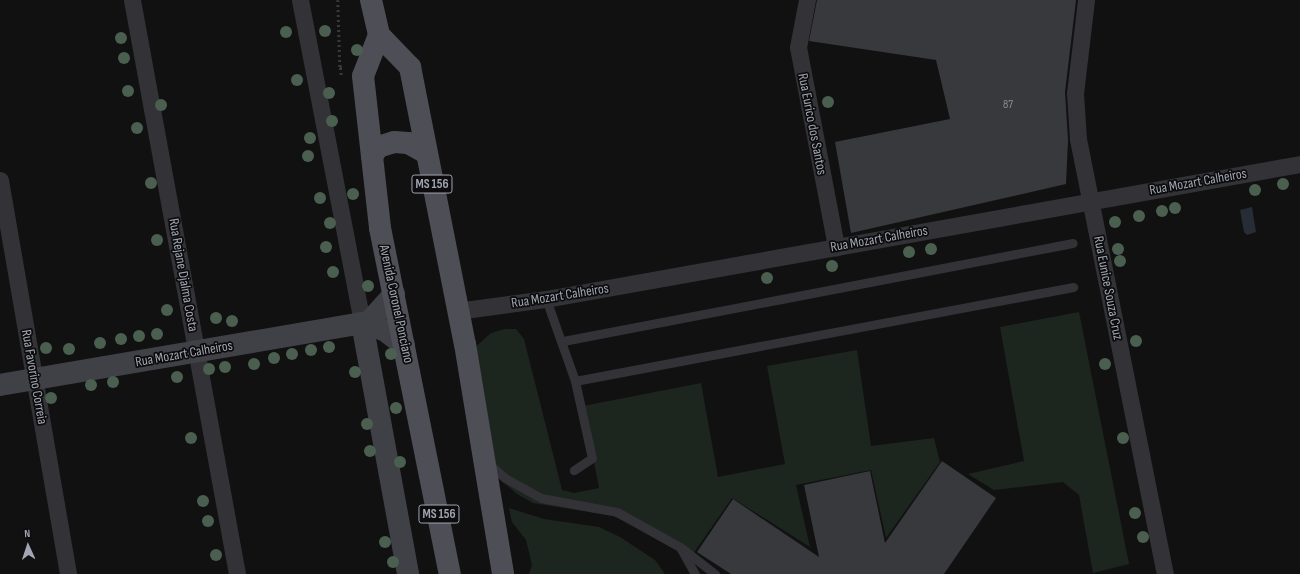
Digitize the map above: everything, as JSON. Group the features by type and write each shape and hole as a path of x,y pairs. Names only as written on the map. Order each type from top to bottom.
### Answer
{"main road":[{"path":"371,0 379,35"},
{"name":"MS 156","path":"379,35 410,67 484,460"},
{"name":"Avenida Coronel Ponciano","path":"379,35 363,76 380,228 450,574"},
{"path":"372,156 378,147 394,142 408,143 426,153"},
{"path":"484,460 503,574"}],"street":[{"name":"Rua Rejane Djalma Costa","path":"132,0 237,574"},
{"path":"300,0 365,323 408,574"},
{"name":"Rua Eurico dos Santos","path":"807,0 798,47 836,247"},
{"name":"Rua Eunice Souza Cruz","path":"1086,0 1076,106 1078,139 1165,574"},
{"name":"Rua Mozart Calheiros","path":"457,311 546,299 1300,164"},
{"name":"Rua Favorino Correia","path":"0,180 68,574"},
{"path":"365,323 394,294"},
{"name":"Rua Mozart Calheiros","path":"0,385 365,323"},
{"path":"365,323 384,330 404,345"}],"lane":[{"path":"562,341 1073,243"},
{"path":"575,381 1073,287"},
{"path":"546,299 575,381 592,458 574,470"},
{"path":"484,460 505,478 541,498 617,512 680,546 715,574"},
{"path":"680,546 695,574"}],"path":[{"path":"338,0 340,67"}],"shaded area":[{"path":"1252,207 1256,232 1247,235 1244,232 1240,210"},
{"path":"1079,312 1129,564 1093,573 1079,495 1063,482 994,490 968,474 1024,461 1000,327"},
{"path":"505,329 516,329 524,339 562,490 574,493 599,488 583,406 701,383 718,477 785,464 767,366 857,350 871,446 934,438 940,462 886,538 871,470 796,485 810,547 732,498 693,554 613,516 533,503 517,494 502,481 489,447 473,349 491,333"},
{"path":"509,508 544,519 599,527 620,537 655,560 665,574 529,574 532,565 526,540 512,522"}],"building":[{"path":"817,0 1076,0 1065,92 1068,140 1066,184 851,233 835,142 950,119 936,60 809,41"},
{"path":"942,461 996,498 944,574 731,574 697,552 733,499 819,557 804,485 870,471 885,543"}]}
